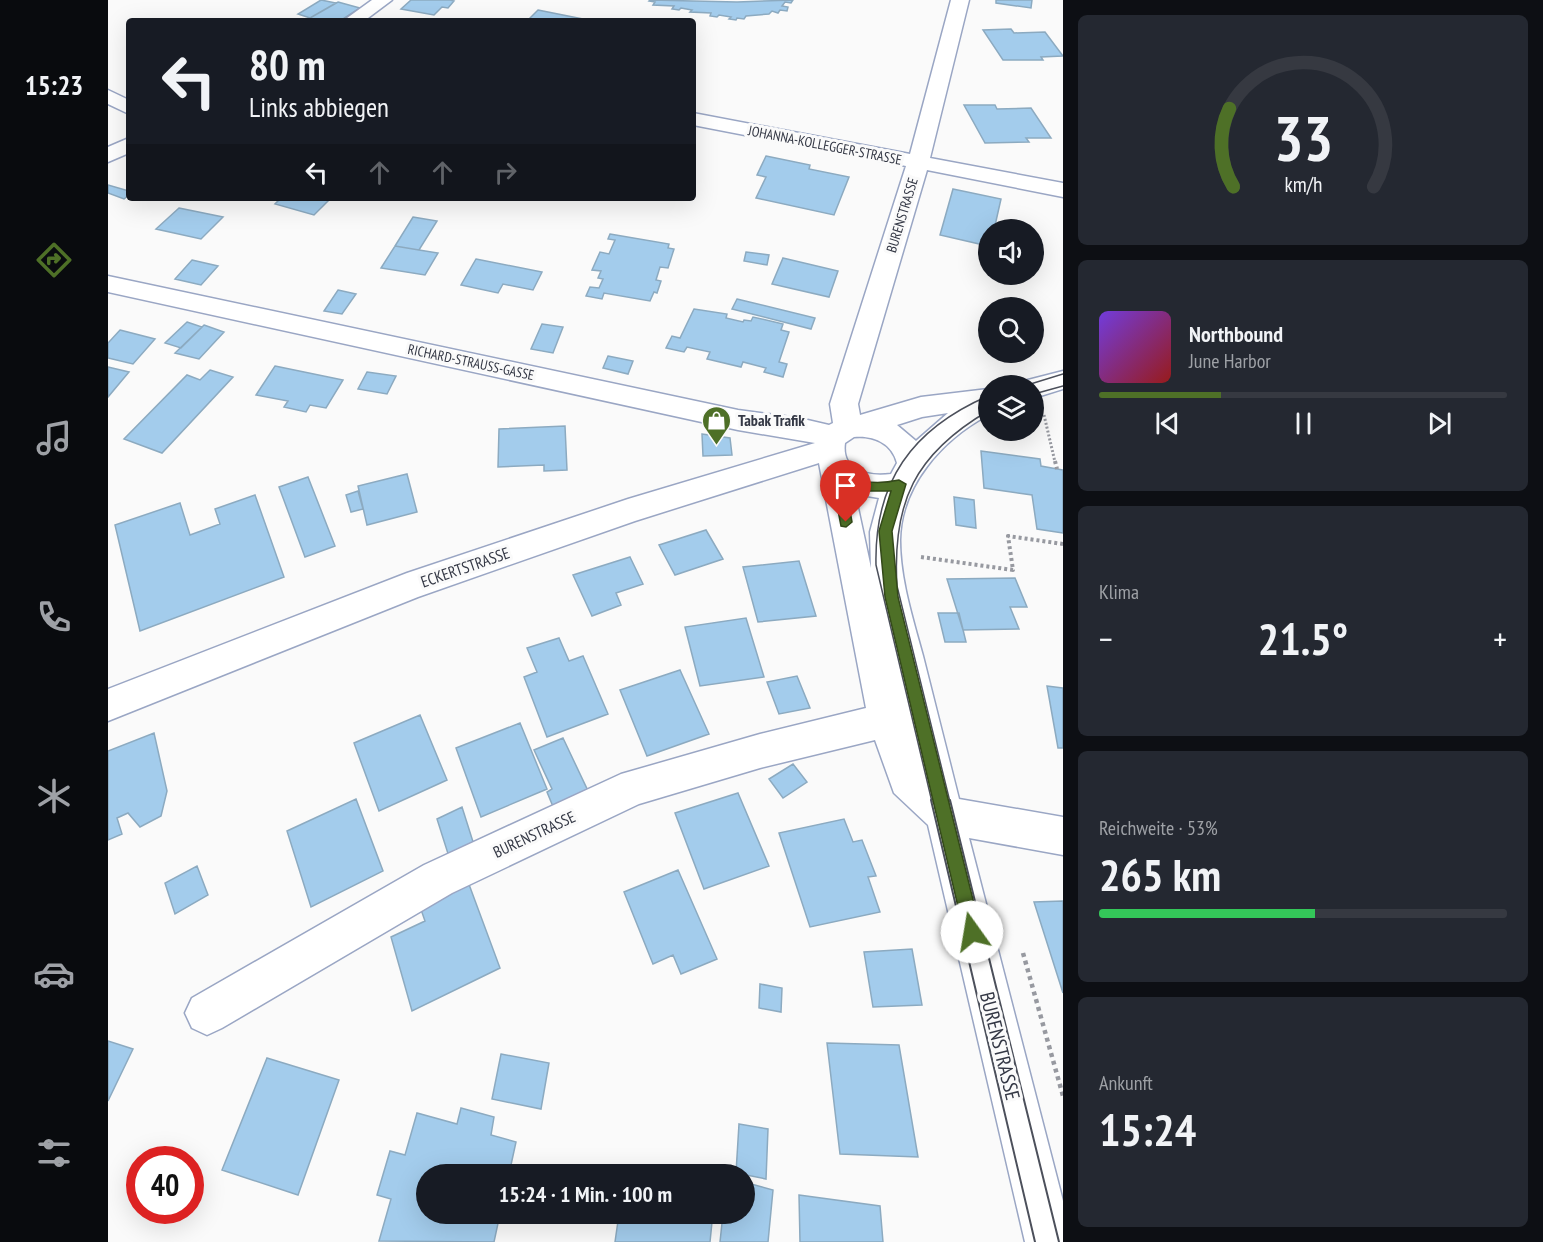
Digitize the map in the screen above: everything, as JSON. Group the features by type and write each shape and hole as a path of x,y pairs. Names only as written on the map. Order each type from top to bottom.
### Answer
{"street":[{"path":"356,18 382,0"},
{"name":"BURENSTRASSE","path":"960,0 918,163 844,404 839,491 904,722 945,815 1049,1242"},
{"path":"108,96 126,106"},
{"name":"JOHANNA-KOLLEGGER-STRASSE","path":"696,120 1063,190"},
{"path":"108,156 126,146"},
{"name":"RICHARD-STRAUSS-GASSE","path":"108,284 738,420 799,428 841,442"},
{"path":"1044,395 1063,380"},
{"name":"ECKERTSTRASSE","path":"108,705 407,587 841,442 921,407 978,399"},
{"path":"906,475 910,453 897,437 879,428 841,442 849,480 866,486 887,487 906,475 929,442 978,408"},
{"name":"BURENSTRASSE","path":"904,722 885,531 906,475"},
{"name":"BURENSTRASSE","path":"207,1013 438,879 634,787 760,751 870,724 904,722"},
{"path":"945,815 1063,836"}],"path":[{"path":"1044,422 1057,469"},
{"path":"916,556 1013,570 1008,536 1063,544"},
{"path":"1022,951 1063,1096"}],"building":[{"path":"321,0 336,3 310,18 298,14"},
{"path":"411,0 454,1 448,8 442,7 434,15 401,9"},
{"path":"650,0 737,2 793,0 791,3 785,2 782,6 788,7 787,11 780,10 778,13 772,11 769,14 746,16 744,19 737,18 736,20 719,15 710,16 711,13 690,12 692,10 681,8 672,9 674,6 653,5 655,2"},
{"path":"996,0 1032,0 1031,8 996,3"},
{"path":"338,2 360,8 345,18 310,18"},
{"path":"538,10 578,18 530,18"},
{"path":"1011,29 1014,33 1045,32 1063,56 1041,57 1043,60 1003,60 983,30"},
{"path":"964,105 995,105 997,109 1031,108 1051,138 1026,138 1029,142 985,143"},
{"path":"766,156 810,165 809,169 849,177 834,215 756,198 766,177 757,175"},
{"path":"108,185 126,190 126,197 124,199 108,193"},
{"path":"953,189 1001,199 996,219 978,219 978,244 940,235"},
{"path":"278,201 328,201 314,215 275,204"},
{"path":"179,208 223,217 201,239 156,229"},
{"path":"413,217 437,221 419,250 395,246"},
{"path":"610,234 669,244 668,248 674,249 668,268 660,267 656,280 661,281 657,293 654,292 650,301 604,293 602,299 586,296 590,287 599,288 603,279 598,278 601,271 592,270 600,252 609,254 615,240 608,239"},
{"path":"395,246 438,253 425,275 381,268"},
{"path":"746,252 769,255 767,265 744,261"},
{"path":"783,258 838,271 829,297 772,284"},
{"path":"476,259 542,272 533,290 503,284 498,293 461,285"},
{"path":"192,260 218,266 201,285 175,279"},
{"path":"338,290 356,294 342,314 324,311"},
{"path":"737,299 815,318 811,329 732,309"},
{"path":"694,309 727,314 726,318 743,322 744,320 751,321 753,317 783,324 781,330 789,332 779,362 787,364 783,377 764,372 766,368 743,362 741,367 707,359 710,352 687,347 684,352 666,348 672,336 680,338"},
{"path":"187,322 202,327 181,348 165,343"},
{"path":"542,324 563,327 553,353 531,349"},
{"path":"204,325 224,332 199,359 175,353"},
{"path":"120,330 155,339 133,364 108,358 108,343"},
{"path":"608,356 633,361 628,374 603,368"},
{"path":"275,366 343,380 326,408 310,405 306,412 284,407 288,401 256,395"},
{"path":"108,367 129,372 108,397"},
{"path":"210,370 233,377 162,453 124,439 187,375 200,380"},
{"path":"367,372 396,376 387,394 358,389"},
{"path":"565,426 567,470 544,471 544,465 498,467 499,429"},
{"name":"Tabak Trafik","path":"702,434 730,438 732,455 703,456"},
{"path":"981,451 1040,459 1041,466 1063,470 1063,533 1037,529 1032,495 984,488"},
{"path":"407,474 417,512 367,525 358,486"},
{"path":"308,477 335,546 305,557 279,487"},
{"path":"358,491 363,509 351,512 346,495"},
{"path":"255,495 284,577 140,631 115,525 180,503 190,535 220,524 215,509"},
{"path":"954,497 974,500 976,528 956,525"},
{"path":"706,530 723,559 675,575 659,545"},
{"path":"630,557 643,584 616,593 621,605 592,616 573,575"},
{"path":"799,561 816,616 758,622 743,567"},
{"path":"1015,578 1027,607 1010,607 1019,629 963,630 947,579"},
{"path":"938,613 959,613 966,642 945,642"},
{"path":"746,618 764,677 700,686 685,627"},
{"path":"559,638 569,661 583,656 608,714 547,737 524,677 537,672 527,648"},
{"path":"680,670 709,734 647,756 620,690"},
{"path":"797,676 810,708 779,714 767,682"},
{"path":"1047,686 1063,688 1063,748 1058,748"},
{"path":"420,715 447,780 379,811 354,743"},
{"path":"520,723 547,789 481,817 456,748"},
{"path":"154,733 167,791 161,816 140,827 128,813 117,818 122,834 108,840 108,751"},
{"path":"563,738 589,793 554,809 547,792 552,789 534,750"},
{"path":"793,764 807,782 783,798 769,779"},
{"path":"738,793 769,866 704,889 675,813"},
{"path":"356,799 383,871 311,907 287,831"},
{"path":"462,807 475,848 450,860 437,819"},
{"path":"844,819 853,842 862,840 876,876 868,877 880,912 810,927 779,833"},
{"path":"197,866 208,895 175,914 165,883"},
{"path":"678,870 717,959 681,974 673,955 653,964 624,892"},
{"path":"467,879 500,968 412,1011 391,937 425,921 418,901"},
{"path":"1063,901 1063,993 1034,902"},
{"path":"912,949 922,1005 873,1007 864,952"},
{"path":"760,984 782,988 781,1012 759,1008"},
{"path":"108,1041 133,1049 108,1101"},
{"path":"827,1043 899,1045 918,1157 840,1154"},
{"path":"501,1054 549,1063 541,1109 492,1099"},
{"path":"267,1058 339,1080 298,1195 222,1170"},
{"path":"461,1108 494,1117 491,1135 516,1142 511,1164 416,1164 416,1224 498,1224 494,1242 379,1241 391,1199 377,1195 390,1151 405,1155 417,1113 457,1124"},
{"path":"739,1124 768,1129 766,1179 755,1177 755,1164 737,1164"},
{"path":"755,1185 773,1190 768,1242 720,1242 722,1224 755,1224"},
{"path":"799,1195 880,1206 883,1242 800,1242"},
{"path":"618,1224 712,1224 710,1242 615,1242"}],"tram line":[{"path":"1044,380 1063,374"},
{"path":"1044,391 1063,386"},
{"path":"932,802 876,565 877,535 882,508 903,462 919,442 938,425 978,401"},
{"path":"950,802 897,586 896,556 904,505 913,483 942,445 978,417"},
{"path":"931,800 1035,1242"},
{"path":"950,800 1059,1242"}],"place":[{"name":"Tabak Trafik","path":"717,446"}],"route":[{"path":"846,522 836,469 849,480 866,486 887,487 899,484 885,531 891,597 972,932"}]}
